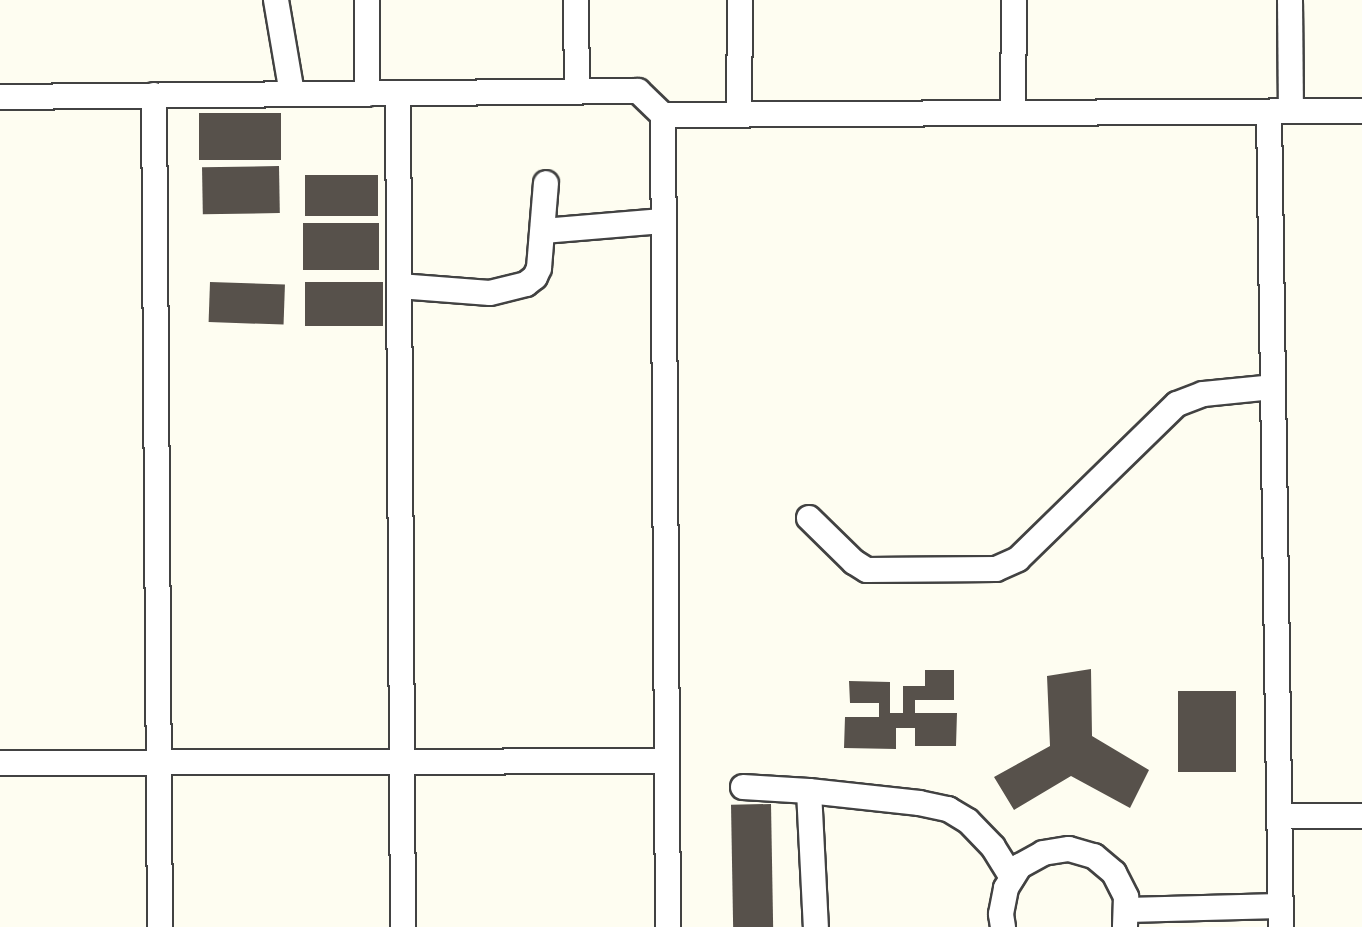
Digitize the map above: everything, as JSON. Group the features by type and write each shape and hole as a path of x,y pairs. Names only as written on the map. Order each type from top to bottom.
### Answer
{"street":[{"path":"276,0 292,94"},
{"path":"367,0 367,93"},
{"path":"576,0 577,92"},
{"path":"739,115 740,0"},
{"path":"1013,113 1014,0"},
{"path":"1003,927 1002,901 1012,877 1020,866 1043,853 1062,849 1082,851 1094,856 1114,873 1125,897 1126,918 1281,916 1273,387 1280,112 1290,0"},
{"path":"0,97 638,91 663,115 1362,111"},
{"path":"398,93 403,927"},
{"path":"154,95 160,927"},
{"path":"663,115 668,927"},
{"path":"399,286 490,293 526,284 535,277 539,268 546,183"},
{"path":"543,231 663,221"},
{"path":"809,518 854,562 867,570 996,569 1018,559 1178,404 1203,394 1273,387"},
{"path":"0,763 667,761"},
{"path":"743,787 809,791 920,803 948,809 968,821 993,847 1012,877"},
{"path":"809,791 816,927"},
{"path":"1279,816 1362,816"}],"building":[{"path":"199,113 281,113 281,160 199,160"},
{"path":"279,166 280,213 203,214 202,167"},
{"path":"305,175 378,175 378,216 305,216"},
{"path":"303,223 379,223 379,270 303,270"},
{"path":"210,282 285,285 284,325 209,322"},
{"path":"305,282 383,282 383,326 305,326"},
{"path":"1091,669 1092,736 1149,770 1130,808 1071,776 1014,810 994,777 1050,746 1047,676"},
{"path":"925,670 954,670 954,700 915,700 915,713 957,713 956,746 915,746 915,728 896,728 896,749 844,748 845,717 879,717 879,703 850,703 849,681 890,682 890,713 903,713 903,686 925,686"},
{"path":"1178,691 1236,691 1236,772 1178,772"},
{"path":"771,804 773,927 733,927 731,805"}]}
